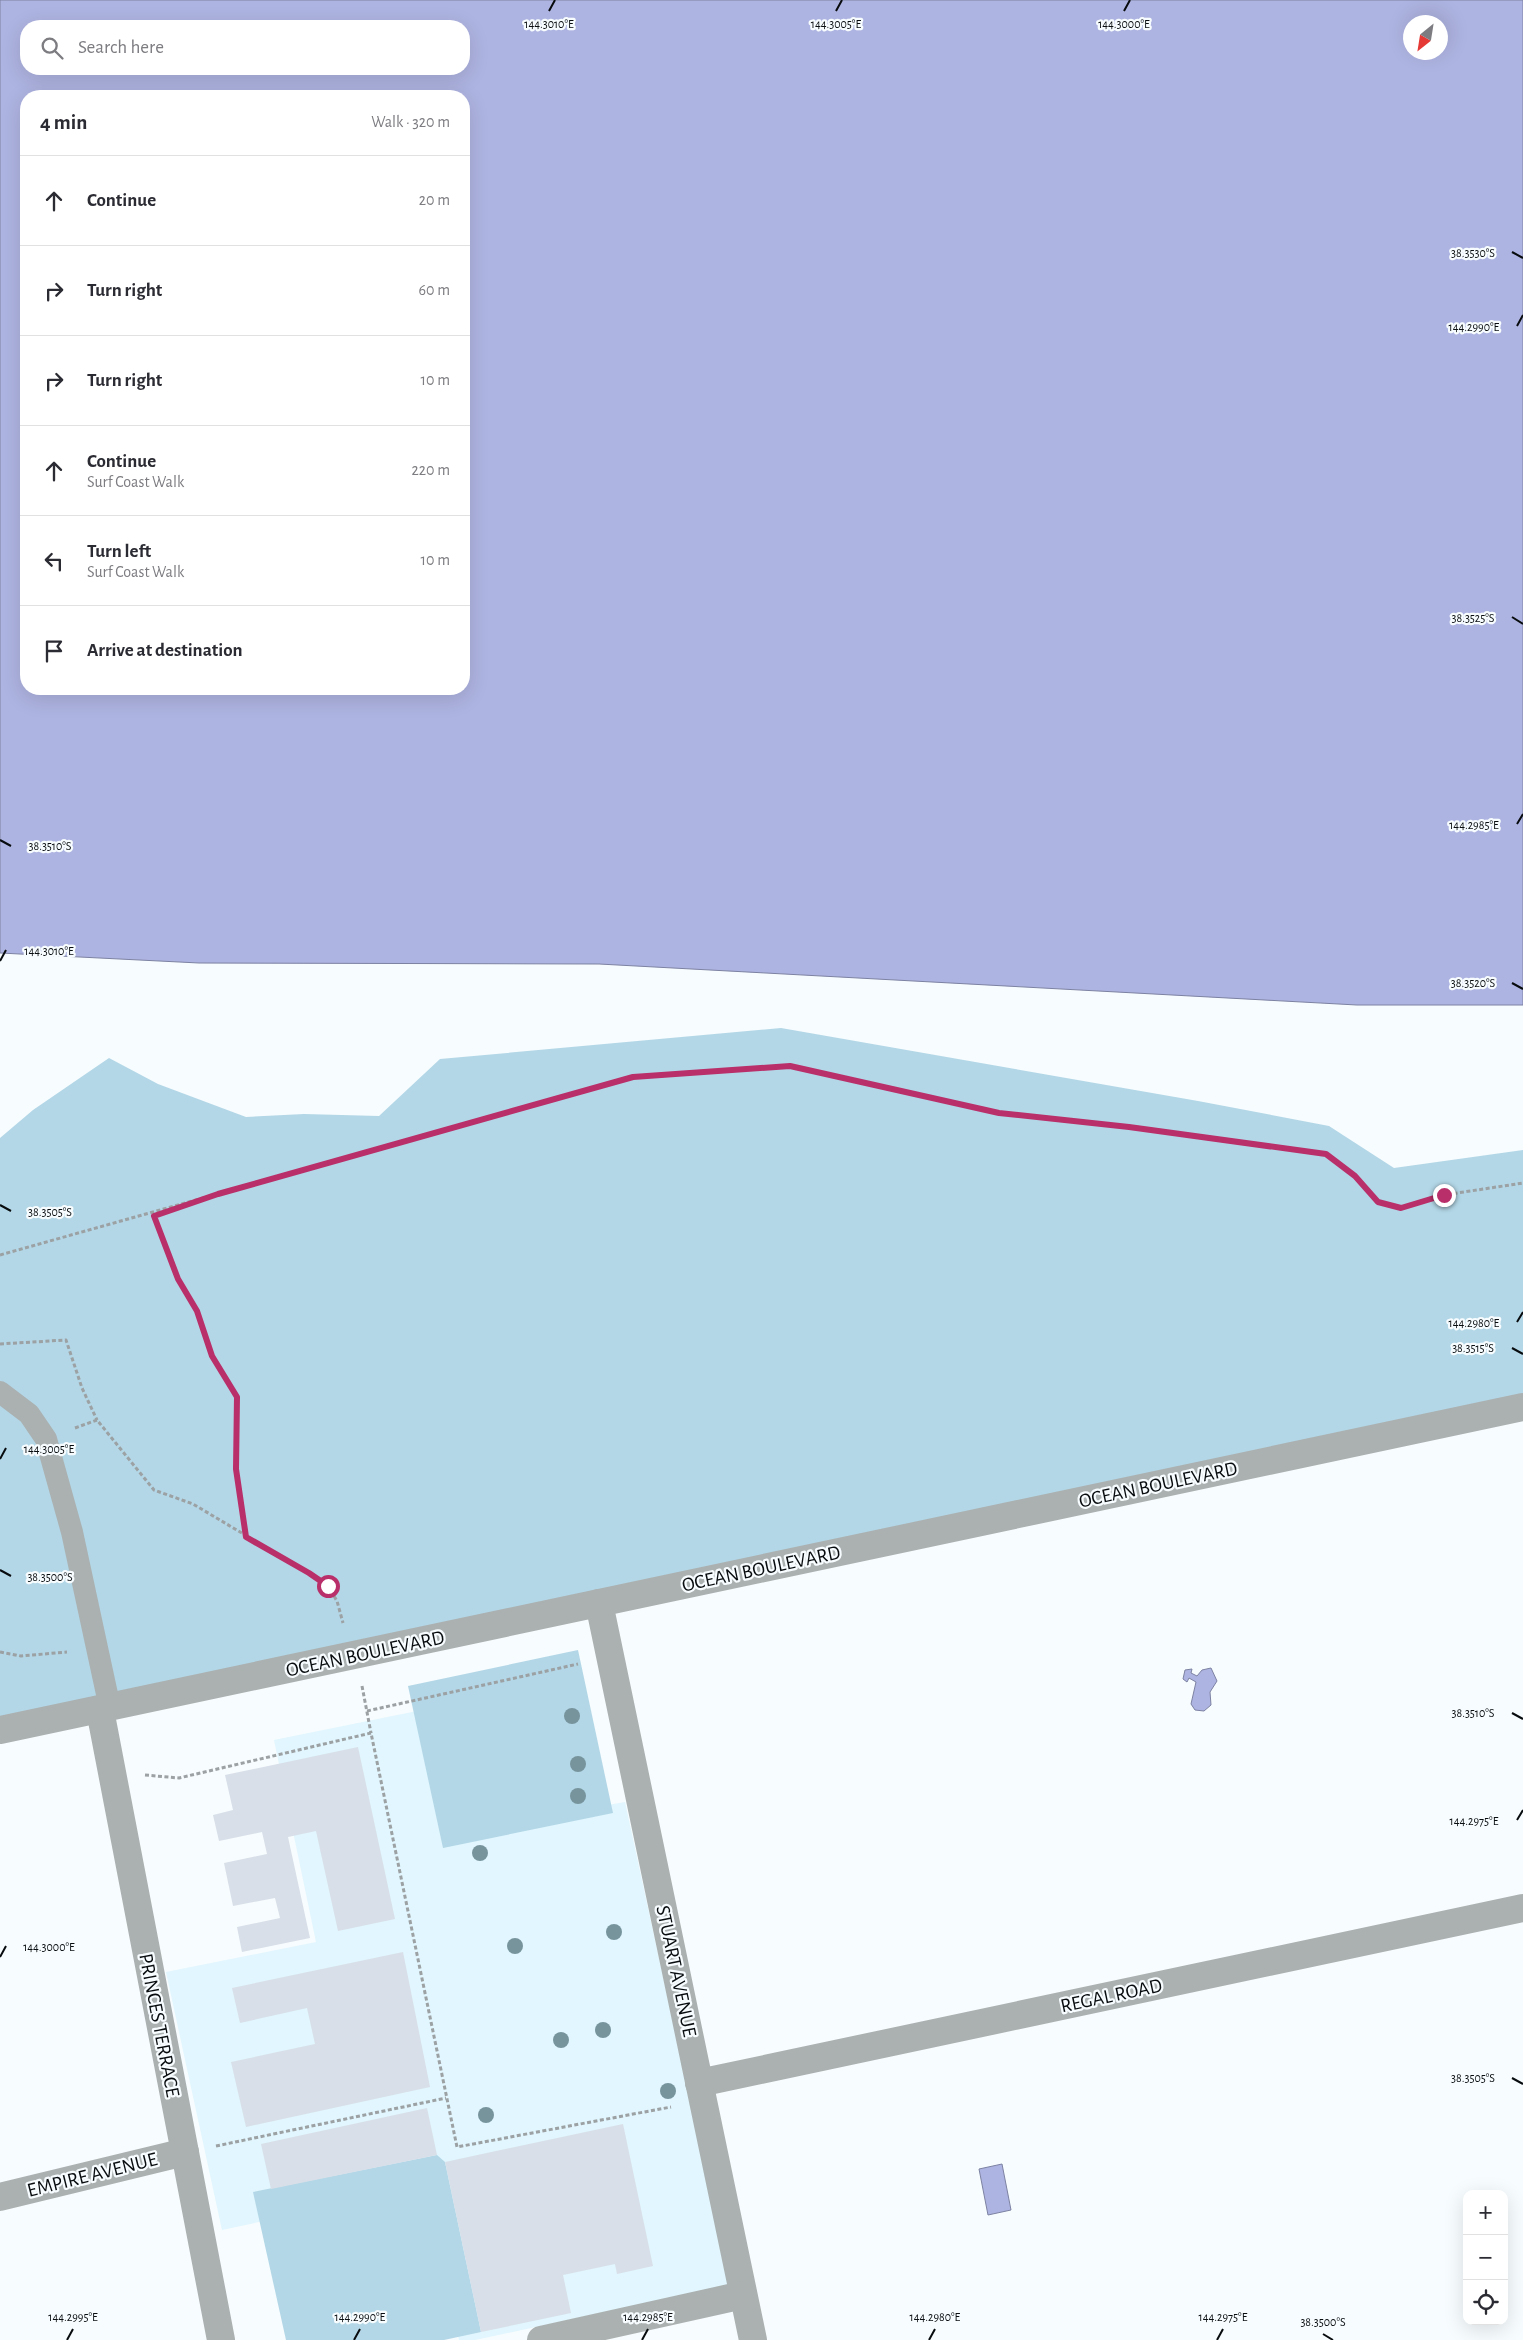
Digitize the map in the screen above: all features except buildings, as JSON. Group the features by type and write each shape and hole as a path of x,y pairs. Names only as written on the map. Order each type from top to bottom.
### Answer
{"street":[{"name":"OCEAN BOULEVARD","path":"0,1730 1523,1407"},
{"name":"STUART AVENUE","path":"599,1603 753,2340"},
{"name":"PRINCES TERRACE","path":"105,1709 111,1771 221,2340"},
{"name":"REGAL ROAD","path":"701,2092 1523,1908"},
{"name":"EMPIRE AVENUE","path":"0,2197 185,2152"},
{"path":"541,2340 743,2295"}],"lane":[{"path":"0,1392 29,1414 46,1439 72,1532 97,1650 105,1709"}],"path":[{"path":"0,1255 633,1077 790,1066 999,1113 1129,1127 1326,1154 1355,1176 1378,1202 1401,1208 1444,1195 1523,1183"},
{"path":"218,1194 154,1216 178,1279 197,1311 212,1356 237,1397 236,1469 246,1537"},
{"path":"0,1344 66,1340 82,1388 97,1420 154,1490 194,1504 246,1537 309,1573 328,1586 337,1601 344,1626 356,1656 457,2147 701,2092"},
{"path":"46,1439 97,1420"},
{"path":"0,1652 21,1656 97,1650"},
{"path":"367,1711 610,1657"},
{"path":"111,1771 179,1778 371,1733"},
{"path":"185,2152 446,2098"}],"shaded area":[{"path":"781,1028 1198,1101 1329,1126 1394,1168 1523,1150 1523,1407 0,1730 0,1138 33,1110 109,1058 158,1084 246,1117 304,1114 379,1116 440,1059"},
{"path":"578,1650 613,1813 443,1848 408,1686"},
{"path":"422,1710 450,1833 625,1802 730,2285 475,2340 459,2340 426,2186 222,2230 166,1972 316,1942 274,1740"},
{"path":"437,2155 445,2162 481,2332 444,2340 286,2340 253,2192"}],"water":[{"path":"0,0 1523,0 1523,1005 1357,1005 599,964 199,963 0,953"},
{"path":"1211,1668 1217,1681 1210,1692 1211,1705 1204,1711 1195,1710 1191,1704 1196,1682 1189,1678 1187,1682 1183,1679 1185,1670 1192,1669 1191,1673 1197,1676 1202,1670"},
{"path":"1002,2164 1011,2210 988,2215 979,2169"}],"route":[{"path":"328,1586 246,1537 236,1469 237,1397 212,1356 197,1311 178,1279 154,1216 218,1194 633,1077 790,1066 999,1113 1129,1127 1326,1154 1355,1176 1378,1202 1401,1208 1444,1195"}]}
